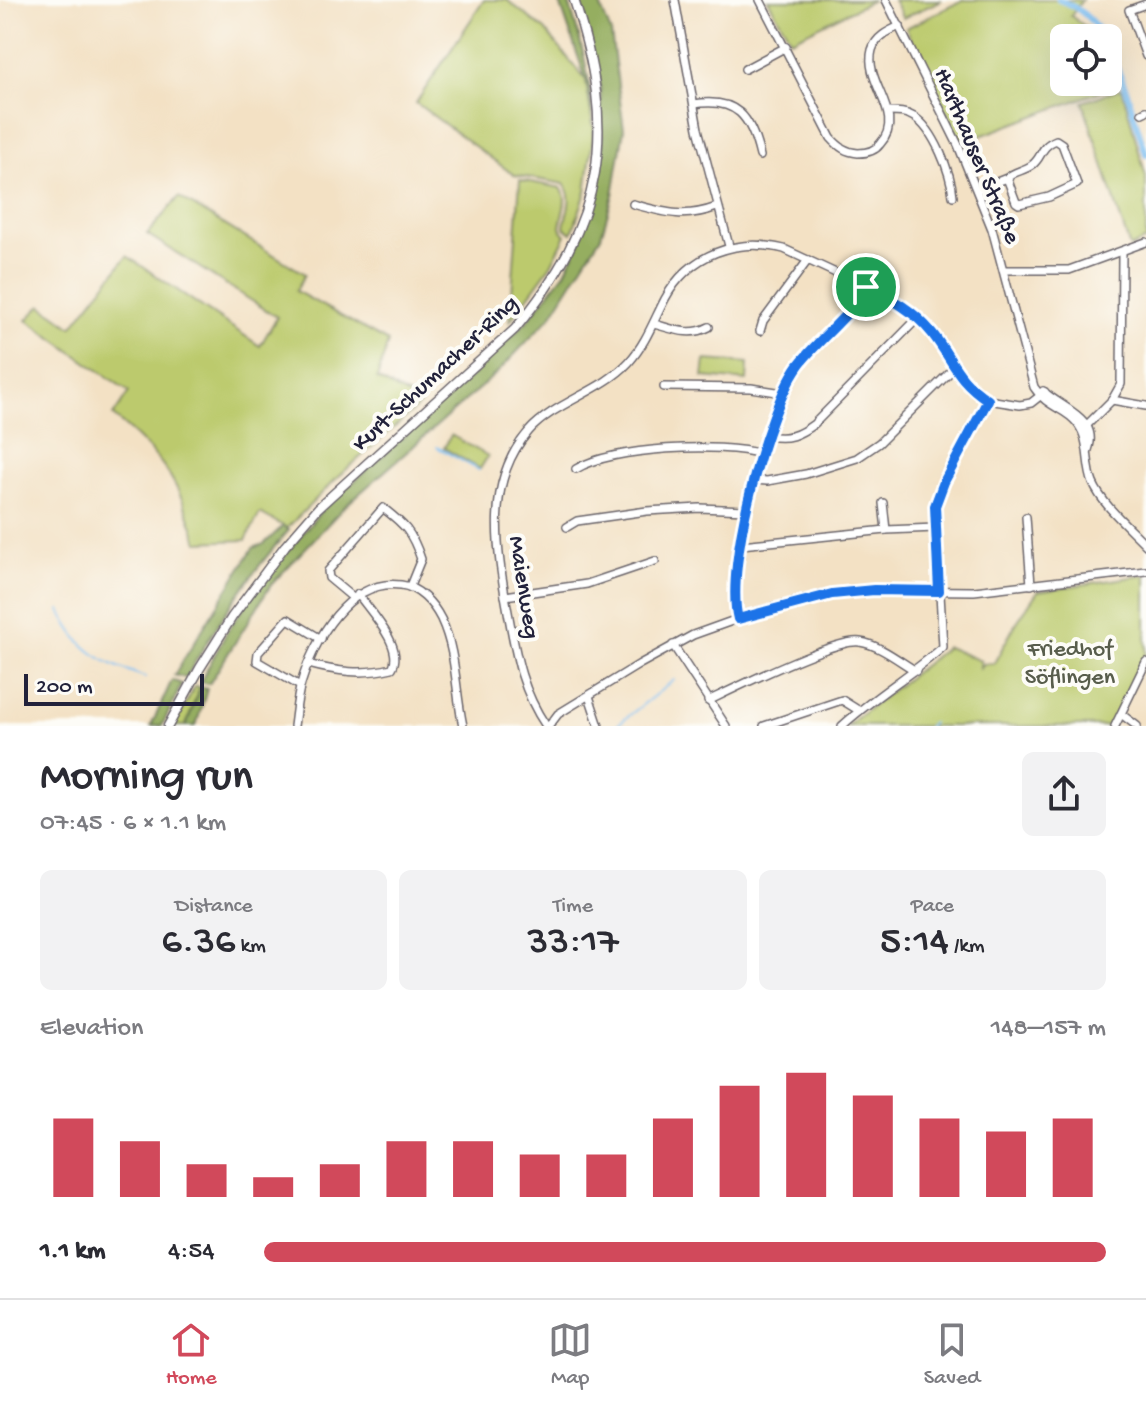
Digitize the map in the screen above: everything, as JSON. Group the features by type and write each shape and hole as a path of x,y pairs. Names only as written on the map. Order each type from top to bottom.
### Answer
{"main road":[{"name":"Kurt-Schumacher-Ring","path":"168,726 225,629 285,546 318,508 515,329 541,298 565,261 590,201 598,136 598,112 590,63 574,0"}],"street":[{"path":"675,0 694,104 729,246"},
{"path":"760,0 831,138 842,148 860,153 876,149 887,135 889,112 872,70 872,54 880,37 900,26"},
{"name":"Harthauser Straße","path":"886,0 977,190 1005,270 1034,387 1042,394"},
{"path":"1146,4 1129,10 1146,56"},
{"path":"745,69 786,47"},
{"path":"694,104 714,101 744,116 754,133 760,156"},
{"path":"889,112 909,114 923,126 939,150 953,196"},
{"path":"977,190 1031,166 1044,145 1056,140 1062,144 1077,184 1049,197 1019,204 1007,178"},
{"path":"633,204 675,215 698,214 717,207"},
{"path":"1005,270 1069,270 1146,242"},
{"name":"Maienweg","path":"549,725 527,694 499,571 496,524 511,457 533,428 604,383 628,363 678,279 708,255 729,246 770,245 892,298 918,318 942,346 953,369 988,400"},
{"path":"1084,428 1112,400 1121,384 1122,253"},
{"path":"760,331 763,321 808,260"},
{"path":"738,619 734,599 745,510 783,393 809,352 866,287"},
{"path":"768,436 788,438 799,435 814,424 918,318"},
{"path":"654,324 684,333 709,327"},
{"path":"753,480 767,481 806,474 857,458 879,443 953,369"},
{"path":"664,387 751,388 783,393"},
{"path":"842,726 858,710 916,671 943,647 935,506 988,400 1020,405 1031,403 1042,394 1084,428 1090,473 1096,488 1146,545"},
{"path":"1112,400 1146,406"},
{"path":"576,469 590,460 638,451 722,450 762,454"},
{"path":"883,503 886,530"},
{"path":"308,664 337,672 377,671 392,668 397,661 396,652 384,630 355,596 329,578 328,571 383,508 414,538 421,559 410,586"},
{"path":"567,527 577,521 647,511 700,508 745,510"},
{"path":"1026,517 1031,585"},
{"path":"741,545 936,528"},
{"path":"505,596 587,584 655,561"},
{"path":"549,725 589,696 673,645 711,627 832,594 874,590 974,591 1146,571"},
{"path":"294,726 300,686 321,639 355,596 389,583 410,586 427,599 440,617 452,651 463,726"},
{"path":"300,686 257,661 258,653 288,619 321,639"},
{"path":"708,701 848,642 875,646 916,671"},
{"path":"673,645 726,726"},
{"path":"1115,726 1146,662"},
{"path":"589,696 599,726"},
{"path":"764,726 842,700 858,710"},
{"path":"1121,714 1137,726"}],"green space":[{"path":"484,0 507,0 545,30 586,80 594,130 586,192 572,233 564,227 569,200 564,184 514,175 416,103"},
{"path":"559,0 568,0 577,30 588,77 593,125 586,80"},
{"path":"580,0 598,0 611,33 624,129 613,195 601,236 551,316 499,371 343,508 271,585 209,684 200,682 228,630 252,595 321,511 475,373 527,321 565,272 579,244 595,195 603,153 600,83"},
{"path":"768,0 873,0 791,40"},
{"path":"893,0 942,0 903,18"},
{"path":"963,0 1082,0 1071,16 1082,24 1050,24 1050,96 1088,96 960,141 906,28"},
{"path":"1122,88 1146,177 1146,240 1130,248 1083,102 1100,96 1122,96"},
{"path":"520,180 561,188 565,202 560,228 566,235 551,265 510,321"},
{"path":"179,197 305,274 296,291 388,342 377,379 422,403 339,476 287,528 260,513 246,540 198,542 176,486 167,472 145,445 113,416 129,392 27,320 41,305 72,327 127,256 260,346 277,317 147,234"},
{"path":"705,360 748,363 747,381 703,377"},
{"path":"451,435 488,456 480,469 444,448"},
{"path":"283,526 289,530 233,601 186,678 174,675 253,548 264,544"},
{"name":"Friedhof Söflingen","path":"1146,575 1146,654 1111,726 847,726 947,647 981,661 979,670 983,664 994,663 1038,591"},
{"path":"172,680 182,684 162,726 151,726"},
{"path":"195,686 200,687 186,726 174,726"},
{"path":"200,687 207,689 196,726 186,726"}],"waterway":[{"path":"1059,0 1085,14 1094,24"},
{"path":"1122,80 1146,154"},
{"path":"437,447 479,470"},
{"path":"60,610 76,637 94,654 145,677"},
{"path":"616,726 674,680"},
{"path":"928,726 932,723"}],"route":[{"path":"866,287 892,298 918,318 942,346 953,369 988,400 944,482 935,506 939,591 852,591 738,619 734,599 745,510 783,393 809,352 866,287"}]}
